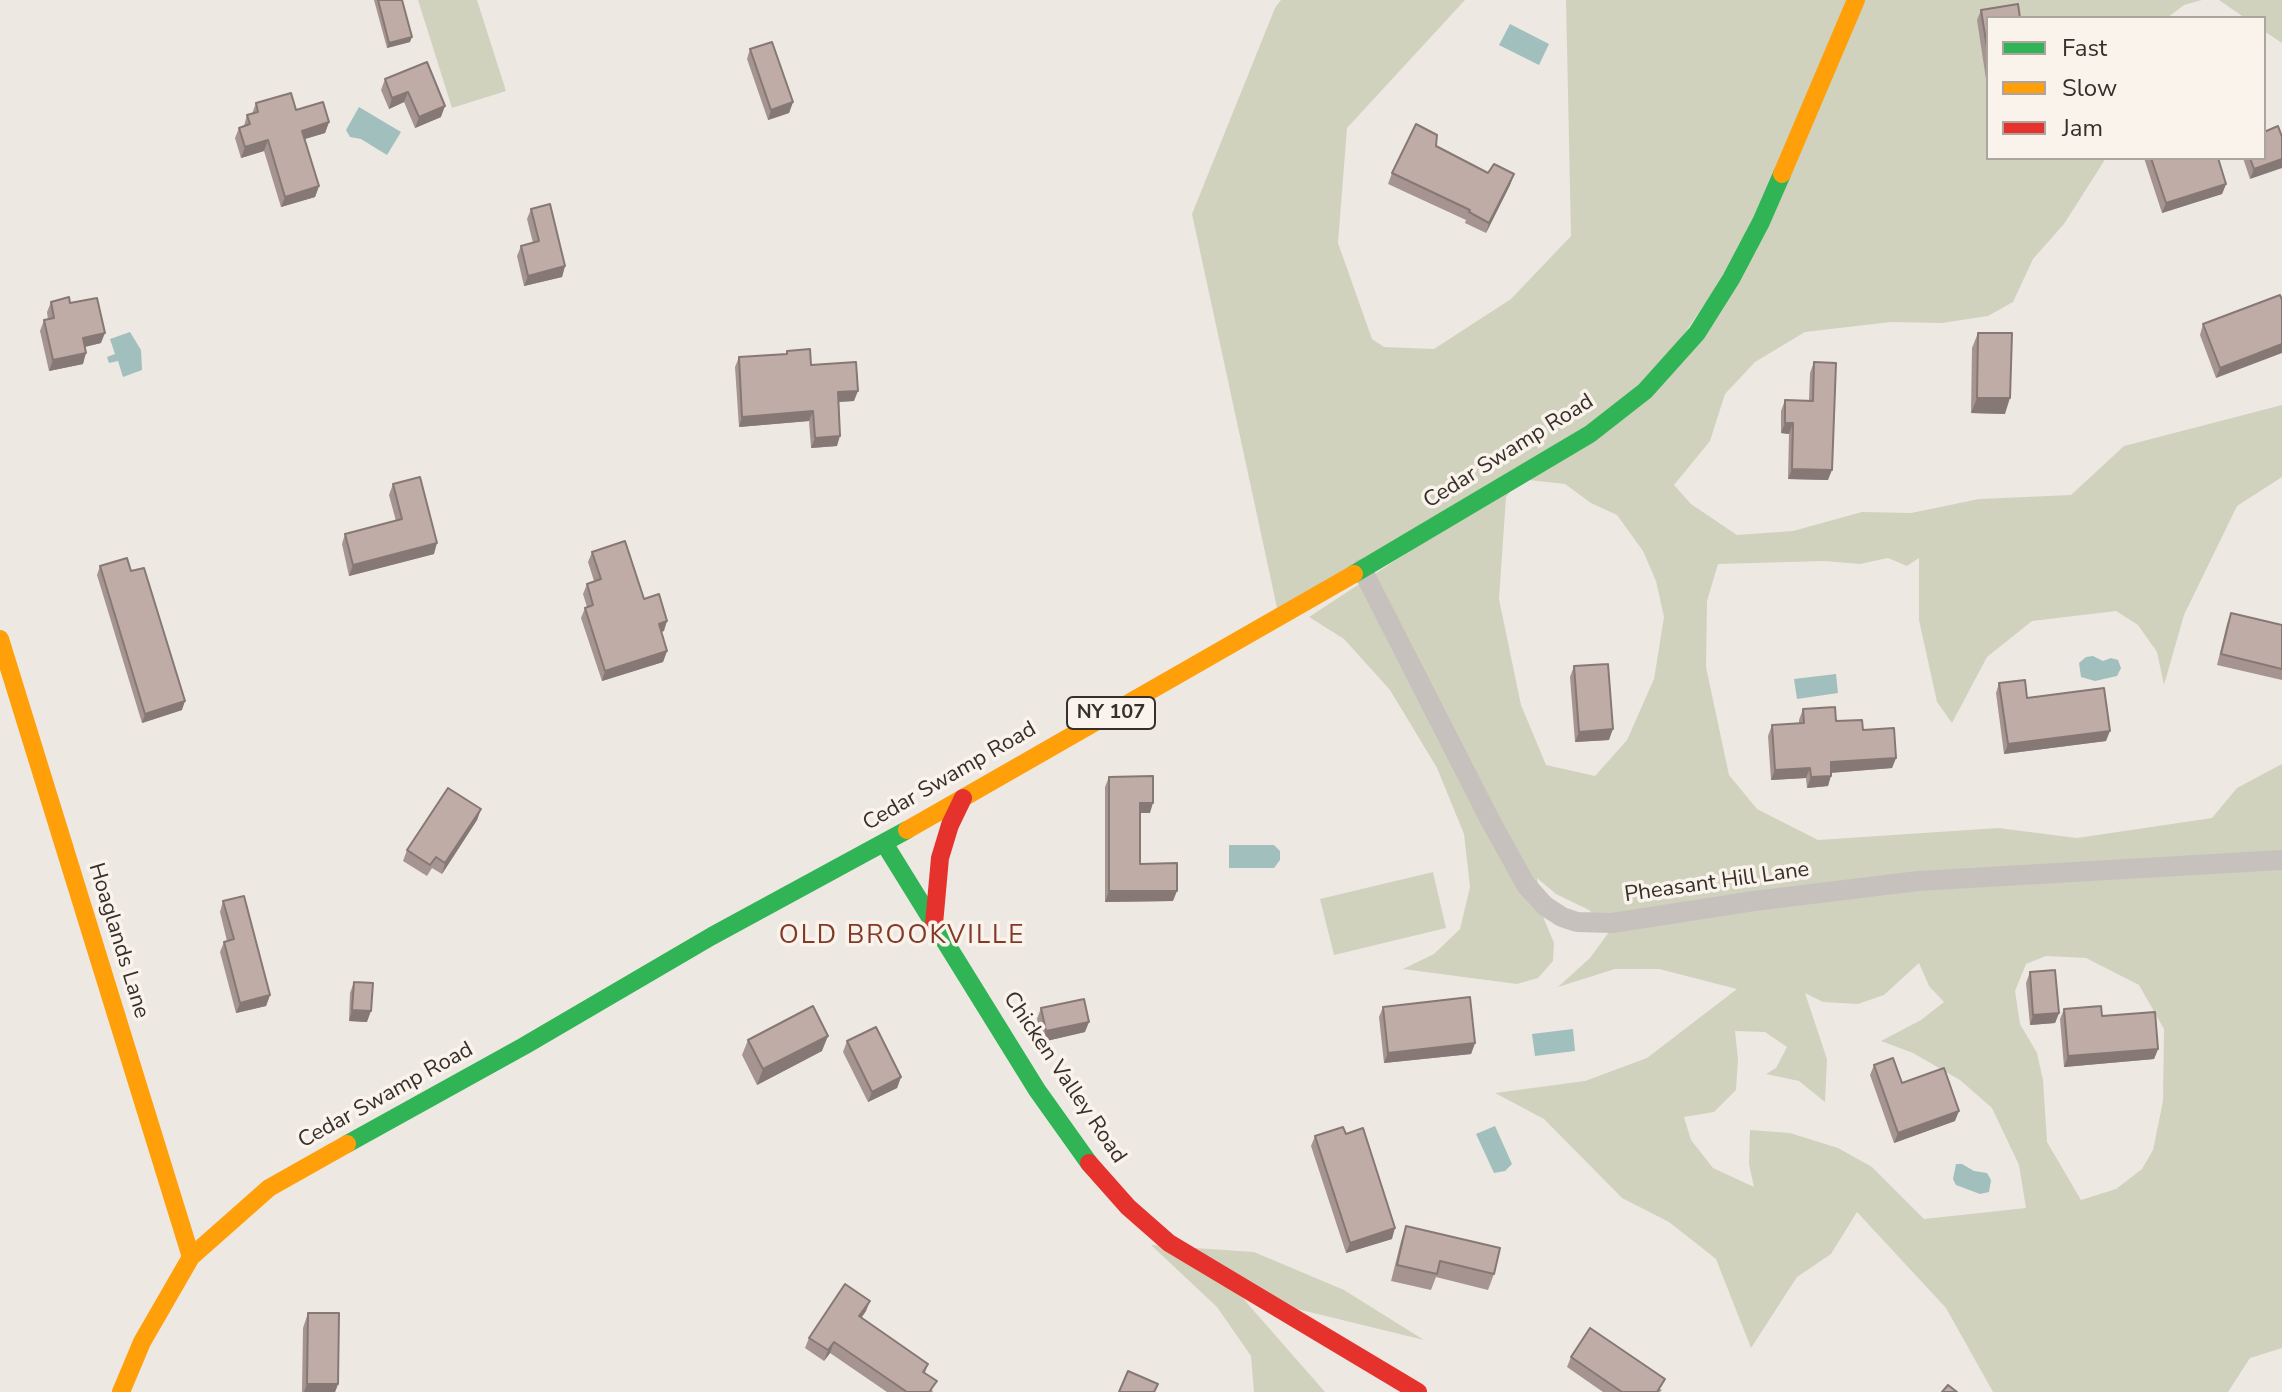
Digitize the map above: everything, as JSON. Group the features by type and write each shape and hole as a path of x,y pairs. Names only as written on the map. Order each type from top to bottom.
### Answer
{"main road":[{"name":"Cedar Swamp Road","path":"121,1392 142,1342 191,1257 269,1188 524,1046 712,936 884,843 1362,569 1590,434 1645,391 1697,333 1731,279 1761,222 1856,0"},
{"name":"Hoaglands Lane","path":"0,639 191,1257"},
{"path":"934,924 940,858 950,825 963,798"},
{"name":"Chicken Valley Road","path":"884,843 1037,1090 1098,1176 1128,1207 1169,1243 1418,1392"}],"street":[{"name":"Pheasant Hill Lane","path":"1362,569 1526,885 1545,906 1577,922 1612,923 1754,901 1918,881 2282,860"}],"green space":[{"path":"418,0 477,0 506,91 452,108"},
{"path":"1281,0 1465,0 1347,128 1338,243 1372,339 1384,347 1434,349 1511,299 1571,236 1566,0 1856,0 1761,222 1645,391 1279,617 1192,214 1275,8"},
{"path":"1859,0 2202,0 2184,5 2170,16 1986,16 1986,160 2105,160 2064,224 2033,259 2013,302 1988,316 1942,323 1891,322 1805,332 1755,362 1725,394 1710,441 1674,485 1691,504 1737,535 1793,531 1862,512 1911,513 1979,499 2071,495 2124,446 2282,405 2282,477 2237,506 2184,615 2164,685 2157,652 2138,625 2116,611 2032,621 1987,657 1952,723 1937,702 1919,620 1919,558 1907,566 1888,558 1860,564 1824,561 1718,564 1707,601 1706,667 1729,775 1757,809 1818,840 1998,828 2077,838 2212,818 2237,788 2282,764 2282,1348 2250,1358 2228,1392 1993,1392 1946,1308 1857,1212 1831,1254 1797,1277 1751,1348 1716,1259 1669,1222 1622,1198 1544,1119 1495,1093 1585,1081 1647,1058 1737,989 1659,969 1615,969 1558,987 1590,958 1609,932 1589,910 1556,894 1537,878 1544,919 1554,943 1553,961 1538,978 1517,984 1403,969 1434,954 1460,929 1470,887 1464,834 1437,768 1390,690 1344,639 1309,617 1520,479 1706,332","holes":["1520,479 1565,484 1591,503 1617,515 1643,551 1656,581 1664,617 1654,679 1627,740 1595,776 1546,765 1521,705 1499,599 1506,497","2046,956 2086,958 2139,985 2164,1029 2163,1101 2153,1150 2142,1169 2116,1189 2081,1200 2047,1142 2043,1080 2037,1053 2020,1024 2015,991 2026,964","1919,963 1929,986 1944,1002 1921,1020 1881,1041 1913,1053 1960,1080 1992,1108 2019,1165 2026,1208 1924,1219 1872,1167 1838,1148 1790,1133 1750,1130 1749,1164 1754,1187 1713,1168 1691,1140 1684,1117 1714,1112 1736,1090 1738,1059 1735,1031 1765,1032 1787,1047 1776,1068 1766,1074 1799,1081 1825,1102 1827,1059 1805,993 1823,1002 1858,1004 1884,995"]},
{"path":"2219,0 2282,0 2282,43 2266,32 2266,16 2242,16"},
{"path":"1433,872 1446,928 1334,955 1320,899"},
{"path":"1151,1245 1254,1252 1344,1290 1424,1340 1240,1295 1325,1392 1254,1392 1251,1356 1217,1307"}],"water":[{"path":"1510,24 1549,44 1539,65 1499,45"},
{"path":"359,107 401,132 387,155 361,139 350,137 346,130"},
{"path":"130,332 141,350 142,370 123,377 118,361 109,363 107,357 115,354 110,339"},
{"path":"2093,656 2103,661 2111,658 2118,660 2121,668 2117,676 2095,681 2081,677 2079,663"},
{"path":"1836,674 1838,693 1797,699 1794,679"},
{"path":"1229,845 1274,845 1280,851 1280,860 1274,868 1229,868"},
{"path":"1573,1029 1575,1051 1535,1056 1532,1034"},
{"path":"1495,1126 1512,1164 1505,1171 1494,1173 1476,1134"},
{"path":"1956,1164 1987,1173 1991,1180 1989,1192 1980,1194 1956,1185 1953,1179"}],"building":[{"path":"378,0 402,0 412,37 389,43"},
{"path":"2018,4 2020,16 1986,16 1986,41 1981,10"},
{"path":"772,42 793,102 771,110 750,49"},
{"path":"427,62 445,106 419,117 408,92 392,98 385,79"},
{"path":"291,93 296,110 323,102 329,122 302,131 319,186 285,197 268,140 245,147 239,128 250,124 247,115 258,112 256,103"},
{"path":"1416,124 1437,135 1436,146 1488,173 1494,164 1514,174 1489,223 1470,210 1392,173"},
{"path":"2278,126 2282,137 2282,159 2254,169 2251,160 2266,160 2266,131"},
{"path":"2152,160 2219,160 2226,184 2166,203"},
{"path":"550,204 565,266 528,276 521,246 539,241 531,209"},
{"path":"2280,295 2282,344 2220,368 2203,324"},
{"path":"69,297 70,303 97,298 105,333 83,338 86,353 53,360 44,320 54,318 51,302"},
{"path":"1978,333 2012,333 2010,398 1977,398"},
{"path":"810,349 811,365 856,362 858,391 838,392 840,436 815,438 813,411 742,417 739,357"},
{"path":"1814,362 1836,363 1832,470 1792,469 1793,423 1785,423 1785,400 1813,401"},
{"path":"420,477 437,543 353,565 345,534 402,519 393,484"},
{"path":"625,541 644,599 659,594 667,621 659,624 667,651 605,671 585,608 593,605 587,584 601,579 592,552"},
{"path":"127,558 131,571 144,568 185,701 145,714 100,566"},
{"path":"2231,613 2282,625 2282,669 2221,654"},
{"path":"1608,664 1613,729 1579,732 1574,666"},
{"path":"2025,680 2027,698 2104,688 2110,731 2008,744 1999,683"},
{"path":"1835,707 1836,721 1862,720 1863,730 1894,728 1896,758 1831,762 1831,776 1811,777 1810,768 1775,770 1772,725 1804,723 1803,709"},
{"path":"1153,776 1153,803 1140,803 1140,864 1177,863 1177,891 1109,891 1109,777"},
{"path":"448,788 481,809 445,863 436,857 430,865 407,850"},
{"path":"244,896 270,995 240,1003 224,942 234,939 223,901"},
{"path":"2055,970 2059,1013 2033,1015 2030,972"},
{"path":"354,982 373,983 371,1011 352,1010"},
{"path":"1470,997 1475,1043 1388,1053 1383,1007"},
{"path":"1084,999 1089,1022 1046,1031 1041,1008"},
{"path":"813,1006 828,1036 763,1069 748,1040"},
{"path":"2101,1006 2102,1016 2155,1012 2158,1049 2068,1056 2064,1009"},
{"path":"876,1027 901,1077 872,1092 847,1041"},
{"path":"1893,1058 1902,1083 1944,1068 1959,1111 1898,1133 1874,1065"},
{"path":"1343,1127 1346,1134 1363,1128 1395,1228 1350,1243 1315,1136"},
{"path":"1406,1226 1500,1248 1494,1274 1440,1261 1437,1274 1397,1265"},
{"path":"845,1284 870,1301 859,1316 928,1364 923,1372 937,1381 929,1392 907,1392 834,1342 828,1350 809,1338"},
{"path":"308,1313 339,1313 338,1384 307,1384"},
{"path":"1590,1328 1665,1379 1657,1392 1622,1392 1571,1357"},
{"path":"1128,1371 1158,1384 1154,1392 1119,1392"},
{"path":"1948,1385 1957,1392 1942,1392"}],"traffic: fast":[{"path":"1354,574 1590,434 1645,391 1697,333 1731,279 1782,174"},
{"path":"347,1144 524,1046 712,936 907,830"},
{"path":"884,843 1037,1090 1089,1163"}],"traffic: slow":[{"path":"1782,174 1856,0"},
{"path":"907,830 1354,574"},
{"path":"0,639 191,1257"},
{"path":"121,1392 142,1342 191,1257 269,1188 347,1144"}],"traffic: jam":[{"path":"934,924 940,858 950,825 963,798"},
{"path":"1089,1163 1128,1207 1169,1243 1418,1392"}],"district":[{"name":"OLD BROOKVILLE","path":"902,937"}]}
